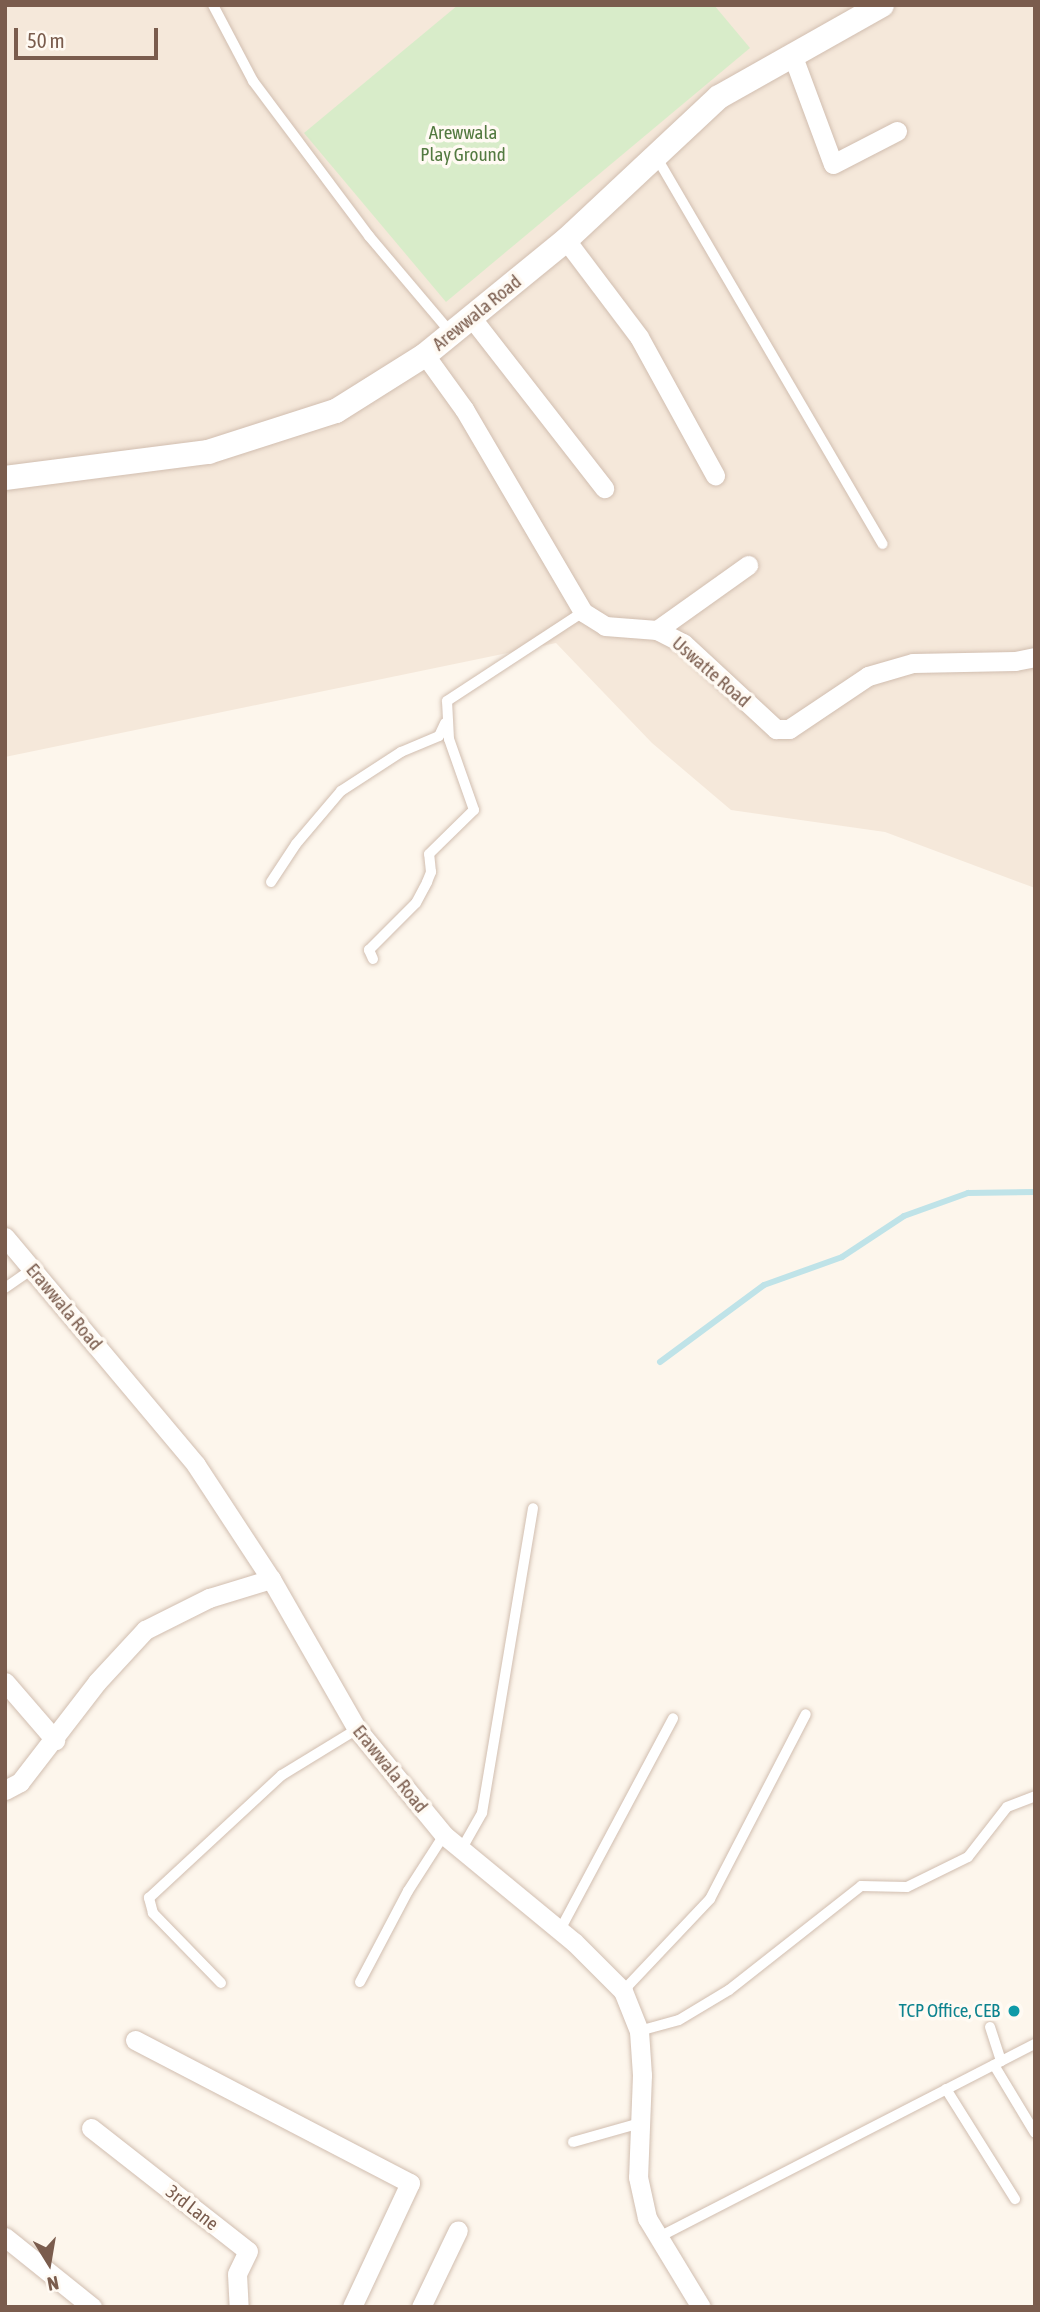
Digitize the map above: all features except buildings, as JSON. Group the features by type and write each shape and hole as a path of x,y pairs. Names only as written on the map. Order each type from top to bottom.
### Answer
{"street":[{"name":"Arewwala Road","path":"5,478 208,452 281,431 336,411 425,355 566,240 654,154 719,97 882,5"},
{"path":"792,54 833,164 897,131"},
{"path":"566,240 639,337 715,475"},
{"path":"471,317 604,488"},
{"path":"425,355 464,409 583,612"},
{"path":"657,630 748,565"},
{"name":"Uswatte Road","path":"583,612 605,626 657,630 682,643 776,729 789,729 868,676 913,663 1015,661 1035,657"},
{"name":"Erawwala Road","path":"5,1237 196,1465 271,1579 357,1729 444,1835 560,1930 623,1991 639,2031 638,2177 648,2218 701,2307"},
{"path":"5,1790 20,1782 55,1740 97,1682 145,1630 209,1598 271,1579"},
{"path":"5,1682 55,1740"},
{"path":"135,2040 410,2183 352,2307"},
{"name":"3rd Lane","path":"90,2128 248,2251 237,2274 239,2307"},
{"path":"421,2307 457,2230"},
{"path":"5,2238 92,2307"}],"lane":[{"path":"214,5 253,81 369,236 451,334"},
{"path":"654,154 883,544"},
{"path":"271,881 296,844 341,792 401,752 439,736 445,722 447,701 583,612"},
{"path":"373,959 369,950 416,903 431,872 429,854 474,810 445,722"},
{"path":"5,1288 32,1269"},
{"path":"461,1850 482,1814 533,1508"},
{"path":"623,1991 710,1899 806,1714"},
{"path":"560,1930 673,1718"},
{"path":"221,1983 153,1913 149,1898 282,1775 357,1729"},
{"path":"639,2031 679,2020 729,1990 861,1886 907,1887 968,1857 1007,1807 1035,1796"},
{"path":"360,1982 408,1891 444,1835"},
{"path":"990,2027 998,2063 1035,2133"},
{"path":"659,2237 1035,2044"},
{"path":"946,2089 1015,2199"},
{"path":"573,2142 640,2123"}],"shaded area":[{"path":"5,5 1035,5 1035,888 885,832 731,810 652,743 556,643 5,757"}],"green space":[{"name":"Arewwala Play Ground","path":"458,5 714,5 750,48 446,302 304,133"}],"waterway":[{"path":"660,1362 764,1285 842,1257 904,1216 968,1193 1035,1192"}],"place":[{"name":"TCP Office, CEB","path":"1014,2011"}]}
